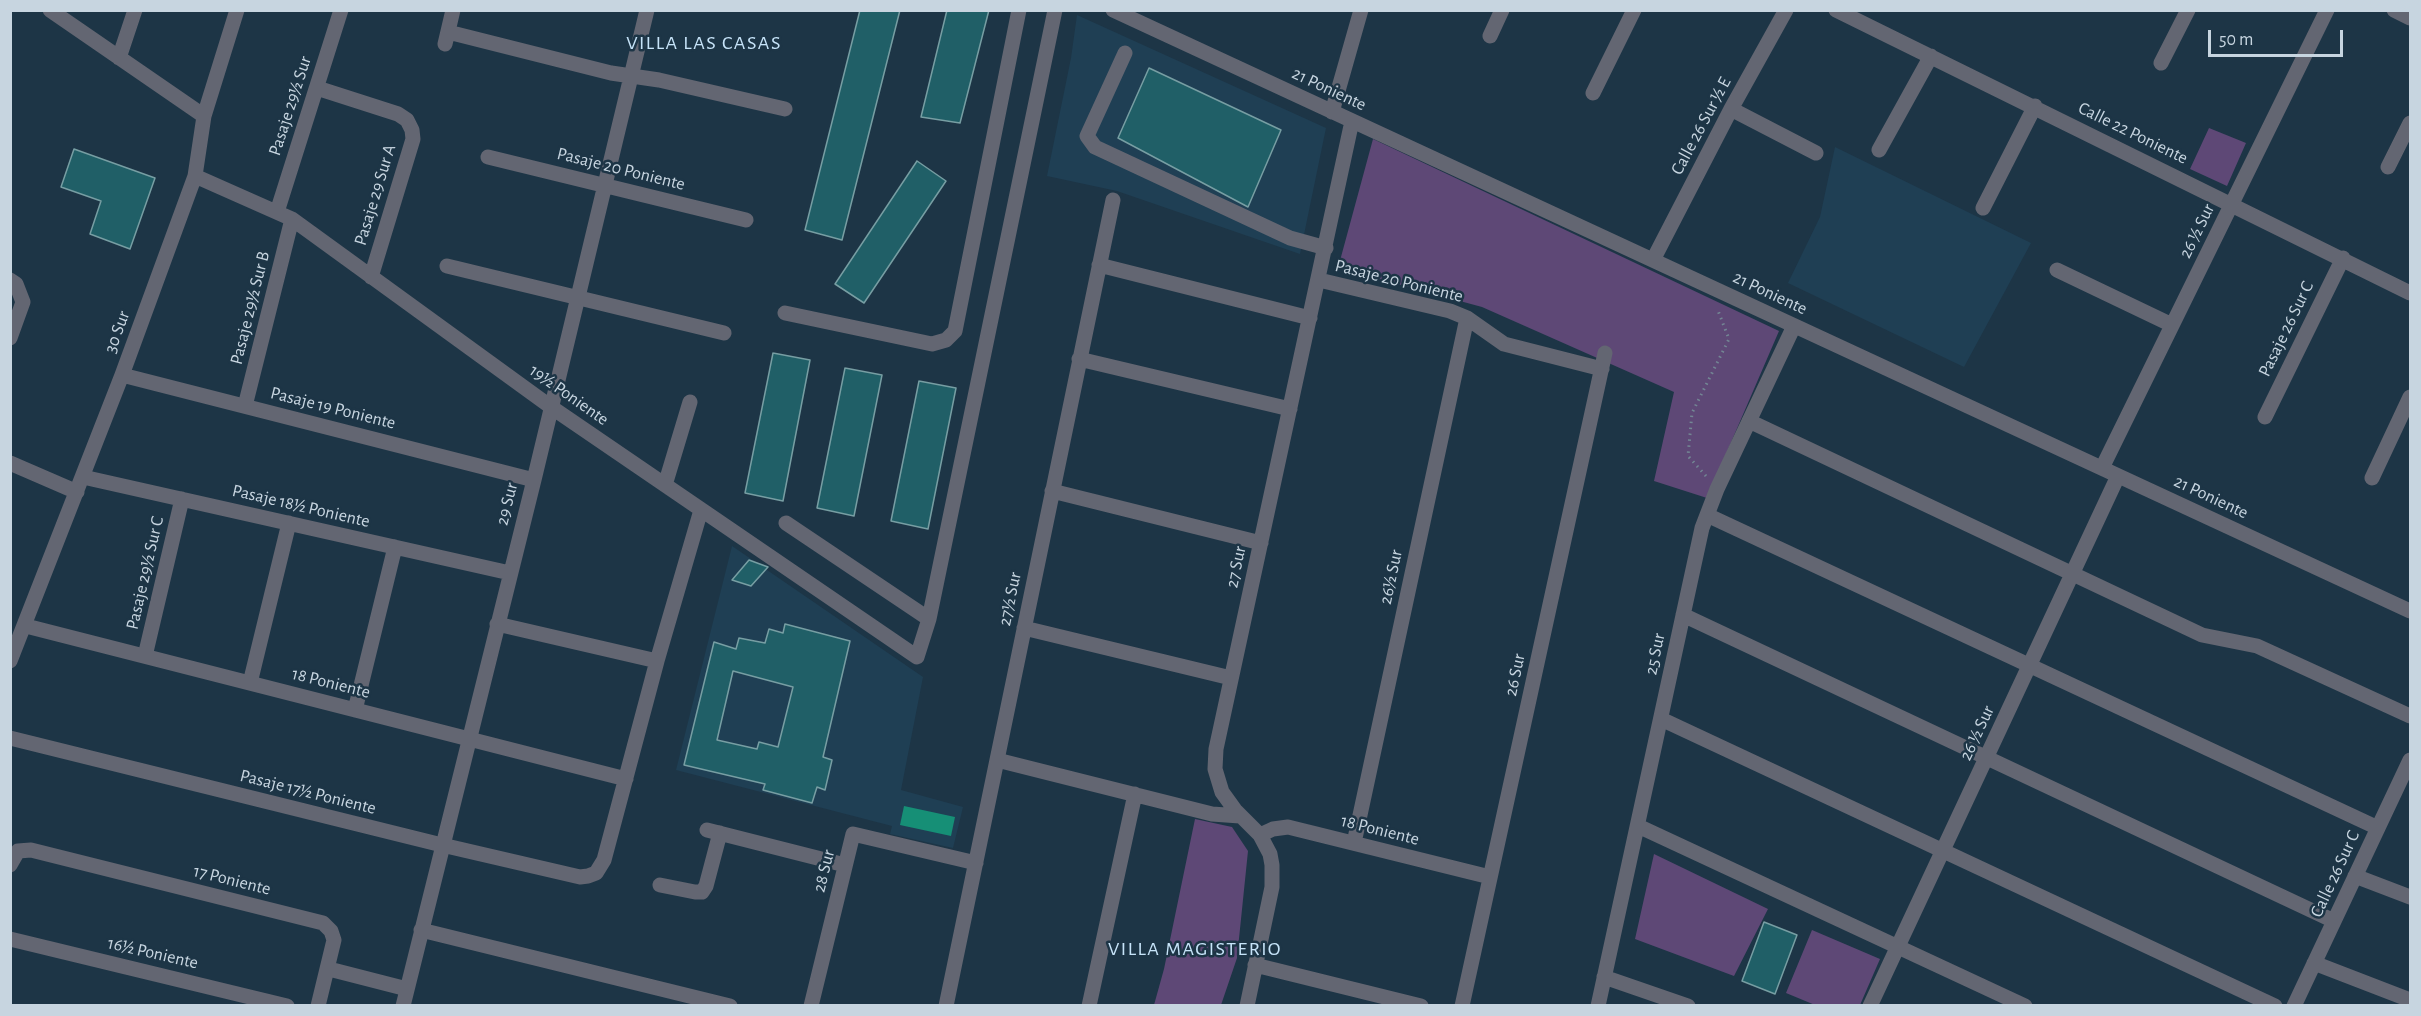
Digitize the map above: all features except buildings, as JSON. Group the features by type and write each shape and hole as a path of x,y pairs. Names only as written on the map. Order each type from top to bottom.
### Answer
{"street":[{"path":"50,10 204,116"},
{"path":"119,58 135,10"},
{"name":"30 Sur","path":"10,661 26,626 122,375 195,176 204,116 237,10"},
{"name":"Pasaje 29½ Sur","path":"277,212 341,10"},
{"path":"453,10 447,38 659,80 785,110"},
{"name":"29 Sur","path":"403,1005 534,480 647,10"},
{"path":"785,313 932,344 946,340 956,331 1019,10"},
{"path":"786,523 929,619 1055,10"},
{"path":"1332,112 1361,10"},
{"path":"1490,36 1502,10"},
{"path":"1593,93 1634,10"},
{"name":"Calle 26 Sur ½ E","path":"1653,260 1731,109 1786,10"},
{"name":"Calle 22 Poniente","path":"1836,10 2410,292"},
{"path":"2162,63 2188,10"},
{"name":"26 ½ Sur","path":"2102,468 2327,10"},
{"path":"2394,10 2410,18"},
{"name":"21 Poniente","path":"1115,11 2410,611"},
{"path":"1125,53 1087,136 1095,147 1290,238 1326,248"},
{"path":"1879,150 1931,56"},
{"name":"Pasaje 29 Sur A","path":"317,88 398,114 410,125 412,139 371,277"},
{"path":"1983,207 2035,106"},
{"path":"1731,109 1816,153"},
{"name":"27 Sur","path":"1247,1005 1273,877 1270,854 1260,835 1240,816 1222,792 1215,769 1216,749 1352,121"},
{"path":"2388,167 2410,123"},
{"name":"Pasaje 20 Poniente","path":"488,157 746,220"},
{"name":"19½ Poniente","path":"195,176 292,219 551,407 917,657 929,619"},
{"name":"27½ Sur","path":"946,1005 1113,200"},
{"name":"Pasaje 29½ Sur B","path":"245,406 292,219"},
{"name":"Pasaje 26 Sur C","path":"2265,417 2343,258"},
{"path":"1099,265 1310,318"},
{"path":"447,266 724,333"},
{"path":"2056,270 2172,325"},
{"path":"10,280 16,284 23,302 10,338"},
{"name":"Pasaje 20 Poniente","path":"1319,280 1450,311 1467,318 1504,344 1602,369"},
{"name":"26½ Sur","path":"1354,843 1467,318"},
{"name":"25 Sur","path":"1598,1005 1707,515 1794,326"},
{"name":"26 Sur","path":"1462,1005 1605,353"},
{"path":"1079,358 1290,409"},
{"name":"Pasaje 19 Poniente","path":"122,375 534,480"},
{"path":"2372,478 2410,397"},
{"path":"665,485 690,402"},
{"path":"1749,421 2202,635 2257,646 2410,716"},
{"path":"10,463 77,492"},
{"name":"26 ½ Sur","path":"1870,1005 2118,476"},
{"name":"Pasaje 18½ Poniente","path":"83,477 510,573"},
{"path":"1052,491 1261,543"},
{"name":"Pasaje 29½ Sur C","path":"145,656 182,499"},
{"path":"626,779 657,661 701,510"},
{"path":"1707,515 2378,828"},
{"path":"250,683 289,523"},
{"path":"355,710 395,547"},
{"path":"1683,615 2334,921"},
{"path":"497,624 657,661"},
{"name":"18 Poniente","path":"26,626 626,779"},
{"path":"1024,628 1231,678"},
{"path":"1661,719 2275,1005"},
{"name":"Pasaje 17½ Poniente","path":"10,738 580,877 596,873 604,860 626,779"},
{"path":"997,760 1212,814 1240,816"},
{"name":"Calle 26 Sur C","path":"2294,1005 2410,760"},
{"path":"1089,1005 1135,794"},
{"path":"1638,826 2025,1005"},
{"name":"18 Poniente","path":"1260,835 1273,829 1288,827 1490,877"},
{"path":"660,885 702,892 706,886 714,832 845,865"},
{"name":"28 Sur","path":"811,1005 853,834 976,863"},
{"name":"17 Poniente","path":"10,865 18,851 31,850 323,923 333,935 328,969"},
{"path":"2355,876 2410,897"},
{"path":"422,930 730,1005"},
{"name":"16½ Poniente","path":"10,939 287,1005"},
{"path":"2314,963 2410,1000"},
{"path":"1256,965 1420,1005"},
{"path":"318,1005 328,969 407,989"},
{"path":"1604,977 1688,1005"}],"path":[{"path":"1706,285 1729,339 1692,413 1688,456 1717,489"}],"shaded area":[{"path":"1077,15 1326,128 1300,254 1117,191 1047,176 1071,58"},
{"path":"2209,128 2246,143 2227,186 2190,169"},
{"path":"1373,139 1779,331 1707,498 1654,481 1674,392 1482,307 1338,268"},
{"path":"1835,147 2031,243 1964,367 1788,283 1820,217"},
{"path":"732,546 923,677 901,790 963,807 953,848 890,834 892,826 676,770"},
{"path":"904,806 955,817 951,836 900,825"},
{"path":"1195,819 1232,827 1248,851 1237,958 1221,1005 1154,1005 1164,969"},
{"path":"1654,854 1768,909 1734,976 1635,939"},
{"path":"1812,930 1880,959 1860,1005 1815,1005 1786,993"}],"district":[{"name":"VILLA LAS CASAS","path":"704,43"},
{"name":"VILLA MAGISTERIO","path":"1195,949"}]}
